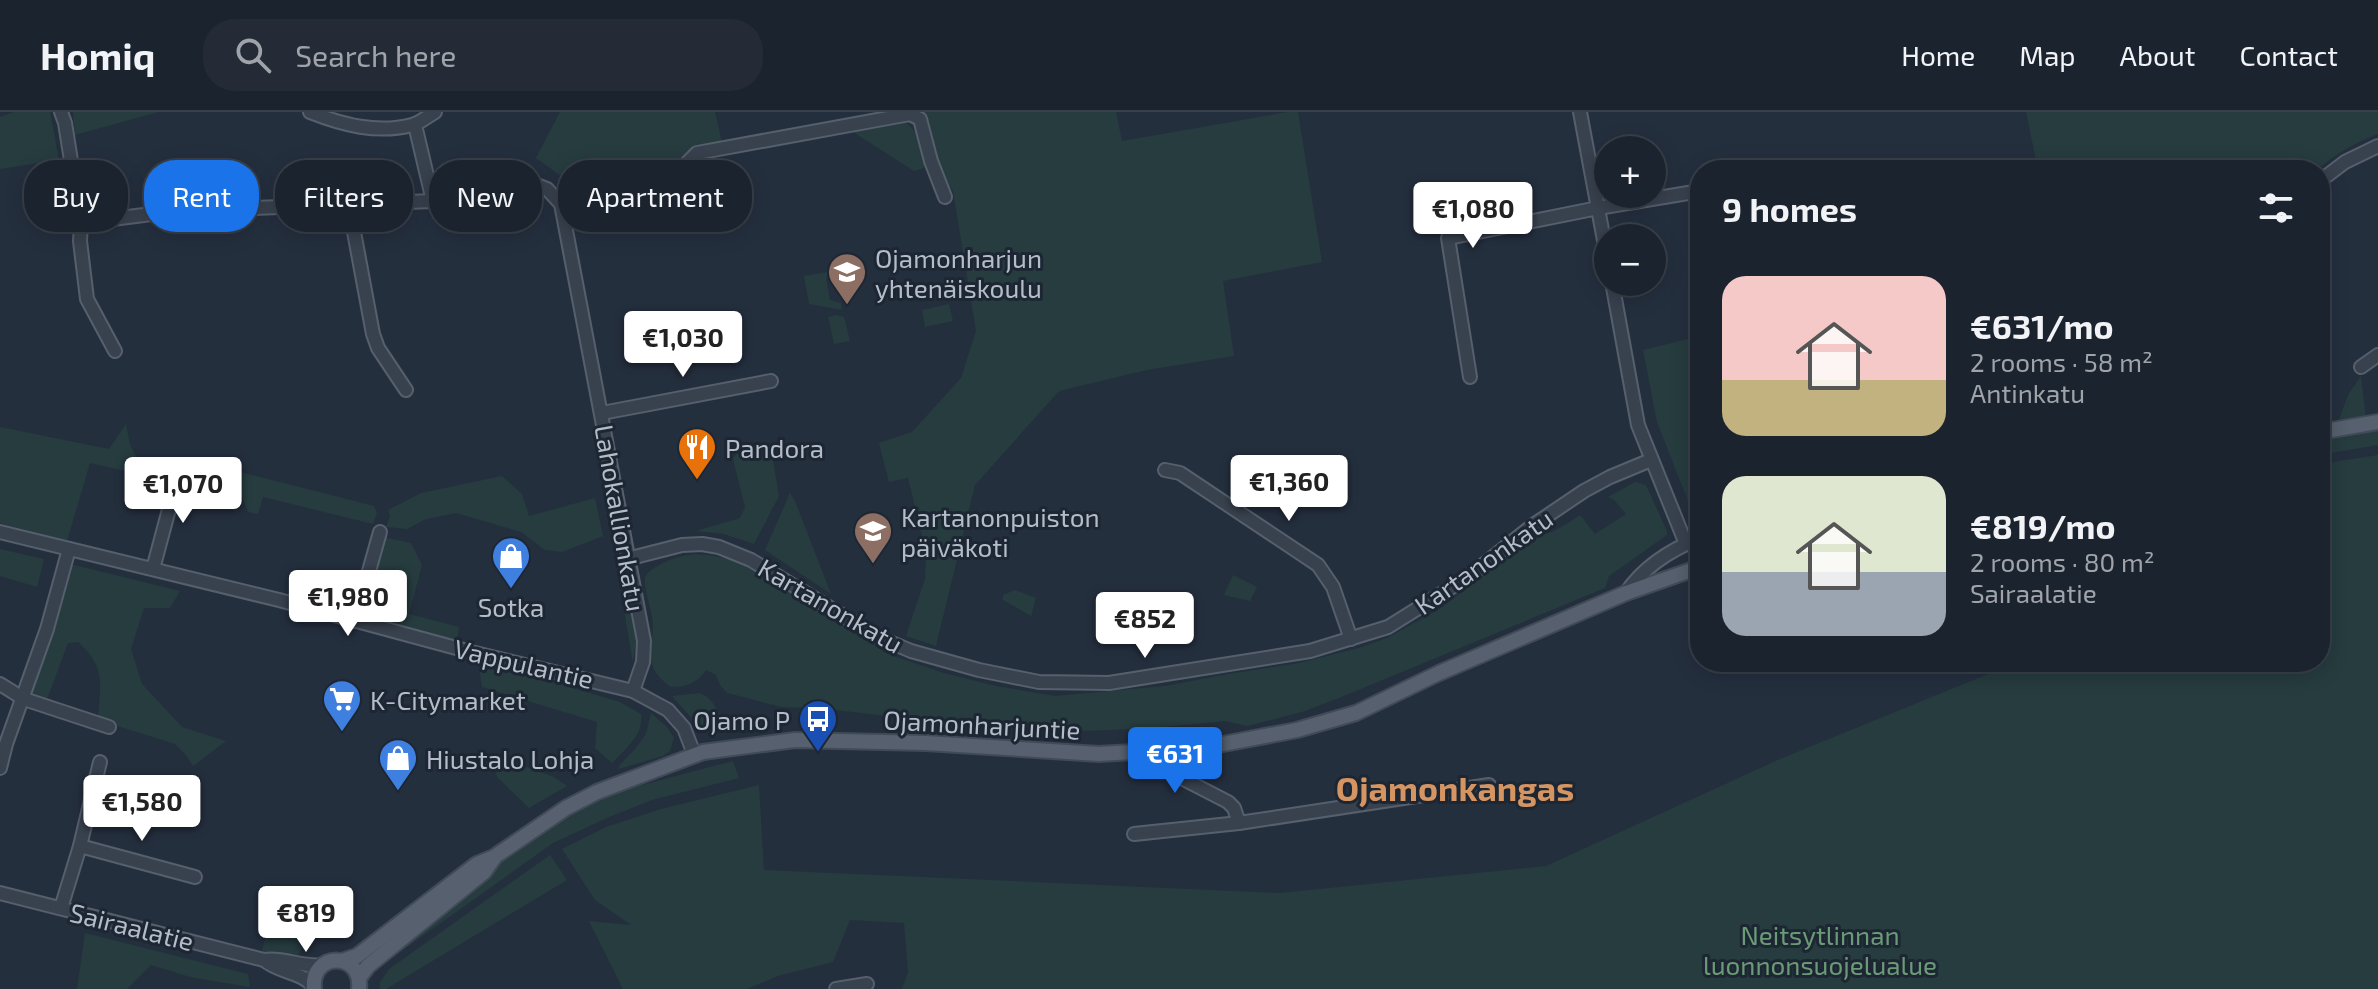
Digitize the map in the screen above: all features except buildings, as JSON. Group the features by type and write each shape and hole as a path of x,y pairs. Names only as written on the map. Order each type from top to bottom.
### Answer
{"main road":[{"path":"2330,430 2378,422"},
{"name":"Ojamonharjuntie","path":"323,965 329,961 352,959 477,864 494,857 566,808 597,792 694,754 795,740 926,743 1099,754 1202,748 1297,730 1356,713 1439,673 1626,593 1690,571"},
{"name":"Ojamonharjuntie","path":"359,984 368,966 484,872 494,857"},
{"path":"342,961 352,967 359,984"},
{"path":"314,987 315,974 323,965"}],"street":[{"path":"61,112 71,160"},
{"path":"310,112 360,127 378,129 415,125 435,112"},
{"path":"1580,112 1594,187"},
{"path":"690,160 697,153 910,114 920,119 945,197"},
{"path":"415,125 429,184"},
{"path":"2330,173 2345,162 2378,146"},
{"path":"542,187 558,201"},
{"path":"1666,197 1690,193"},
{"path":"128,217 175,211 275,208"},
{"path":"1470,377 1448,238 1598,208 1601,224"},
{"path":"80,232 87,299 115,351"},
{"path":"354,232 373,334 378,348 406,390"},
{"name":"Lahokallionkatu","path":"566,232 644,641 643,662 633,691"},
{"path":"1615,296 1638,425 1686,544"},
{"path":"2361,367 2378,355"},
{"path":"602,413 771,381"},
{"name":"Kartanonkatu","path":"627,559 682,545 719,547 751,560 878,637 911,651 965,667 1039,682 1109,683 1310,651 1388,627 1468,577 1532,526 1584,491 1651,460"},
{"path":"1165,470 1180,473 1318,565 1333,587 1351,639"},
{"path":"153,569 179,472"},
{"name":"Vappulantie","path":"0,532 633,691 668,710 684,728 694,754"},
{"path":"355,621 380,532"},
{"path":"1626,593 1637,577 1659,559 1690,542"},
{"path":"0,768 18,696 47,629 69,549"},
{"path":"0,684 18,696 109,727"},
{"path":"1153,751 1155,761 1164,769 1231,805 1239,823"},
{"path":"61,908 100,762"},
{"path":"1134,834 1239,823 1489,785"},
{"path":"80,846 195,877"},
{"name":"Sairaalatie","path":"0,893 264,960 278,958 313,966 323,965"},
{"name":"Sairaalatie","path":"264,960 273,968 306,978 314,987"},
{"path":"836,989 867,984"}],"green space":[{"path":"14,112 50,112 59,160 24,160 24,165 0,169 0,117"},
{"path":"73,112 158,112 75,135"},
{"path":"560,112 715,112 722,143 696,145 678,160 558,160 558,174 536,158"},
{"path":"923,112 1116,112 1122,141 1298,112 1322,262 1223,281 1234,356 1147,370 1059,391 975,485 936,646 906,636 925,579 926,552 908,478 889,482 879,443 912,432 961,378 976,331 953,191 939,171"},
{"path":"2026,112 2378,112 2378,134 2330,160 2036,160"},
{"path":"903,121 913,129 920,141 924,168 914,171 853,132"},
{"path":"827,272 830,300 841,303 842,310 809,304 804,276"},
{"path":"949,304 953,321 925,327 922,310"},
{"path":"828,317 844,317 850,341 834,344"},
{"path":"1690,338 1690,506 1657,422 1643,350"},
{"path":"2361,376 2366,418 2338,422 2348,395"},
{"path":"126,424 130,445 137,458 169,464 165,480 90,463 67,541 0,523 0,427 109,449"},
{"path":"2378,430 2378,445 2330,453 2330,438"},
{"path":"771,447 779,496 754,544 724,534 696,531 740,518 745,507 733,459 737,453"},
{"name":"Neitsytlinnan luonnonsuojelualue","path":"2378,455 2378,989 902,989 908,972 904,923 850,920 833,962 778,976 747,989 623,989 589,921 631,925 595,900 562,849 606,827 661,809 759,785 764,870 1280,893 1546,866 1780,759 1993,672 2330,672 2330,462"},
{"path":"186,466 240,472 374,506 377,513 373,524 263,497 258,514 248,512 242,496 180,485"},
{"path":"502,476 522,494 529,516 595,498 603,536 562,552 545,550 521,532 456,513 426,519 407,529 386,527 390,516 388,510 421,493"},
{"path":"1635,482 1646,485 1667,535 1609,576 1605,588 1339,698 1302,712 1247,726 1225,721 1088,731 962,725 819,708 781,707 727,693 716,675 706,670 691,683 671,687 656,673 651,660 653,621 645,578 663,563 702,554 741,563 888,654 996,686 1055,696 1165,686 1299,663 1387,638 1441,608 1535,536 1553,531 1580,515 1595,534 1626,514 1608,497"},
{"path":"790,493 795,501 831,594 765,550"},
{"path":"383,537 411,543 422,565 409,614 459,627 457,640 391,622 371,608 368,594"},
{"path":"0,549 44,559 37,587 0,576"},
{"path":"70,564 180,591 170,608 144,608 131,649 142,684 182,727 226,741 193,766 175,744 98,720 98,669 78,642 68,643 46,702 29,695"},
{"path":"617,568 623,574 636,641 633,663"},
{"path":"1233,575 1257,587 1250,601 1224,595"},
{"path":"1015,590 1036,598 1031,616 1003,600 1003,595"},
{"path":"479,667 543,679 620,702 641,714 640,729 612,763 595,748 597,722 482,687"},
{"path":"700,693 713,703 724,727 703,731 672,696"},
{"path":"651,713 674,738 670,751 619,769 646,734"},
{"path":"502,758 554,777 567,786 529,808 497,777 496,767"},
{"path":"733,761 739,778 655,799 553,843 386,962 381,962 485,880 503,858 570,813 626,789"},
{"path":"550,855 567,880 386,989 380,989 380,982 389,969"},
{"path":"274,901 302,947 298,957 262,951"},
{"path":"85,933 248,974 250,987 190,977 151,965 127,989 77,989"}],"place":[{"name":"Ojamonharjun yhtenäiskoulu","path":"847,306"},
{"name":"Pandora","path":"697,481"},
{"name":"Kartanonpuiston päiväkoti","path":"873,565"},
{"name":"Sotka","path":"511,590"},
{"name":"K-Citymarket","path":"342,733"},
{"name":"Ojamo P","path":"818,753"},
{"name":"Hiustalo Lohja","path":"398,792"}],"district":[{"name":"Ojamonkangas","path":"1455,787"}]}
